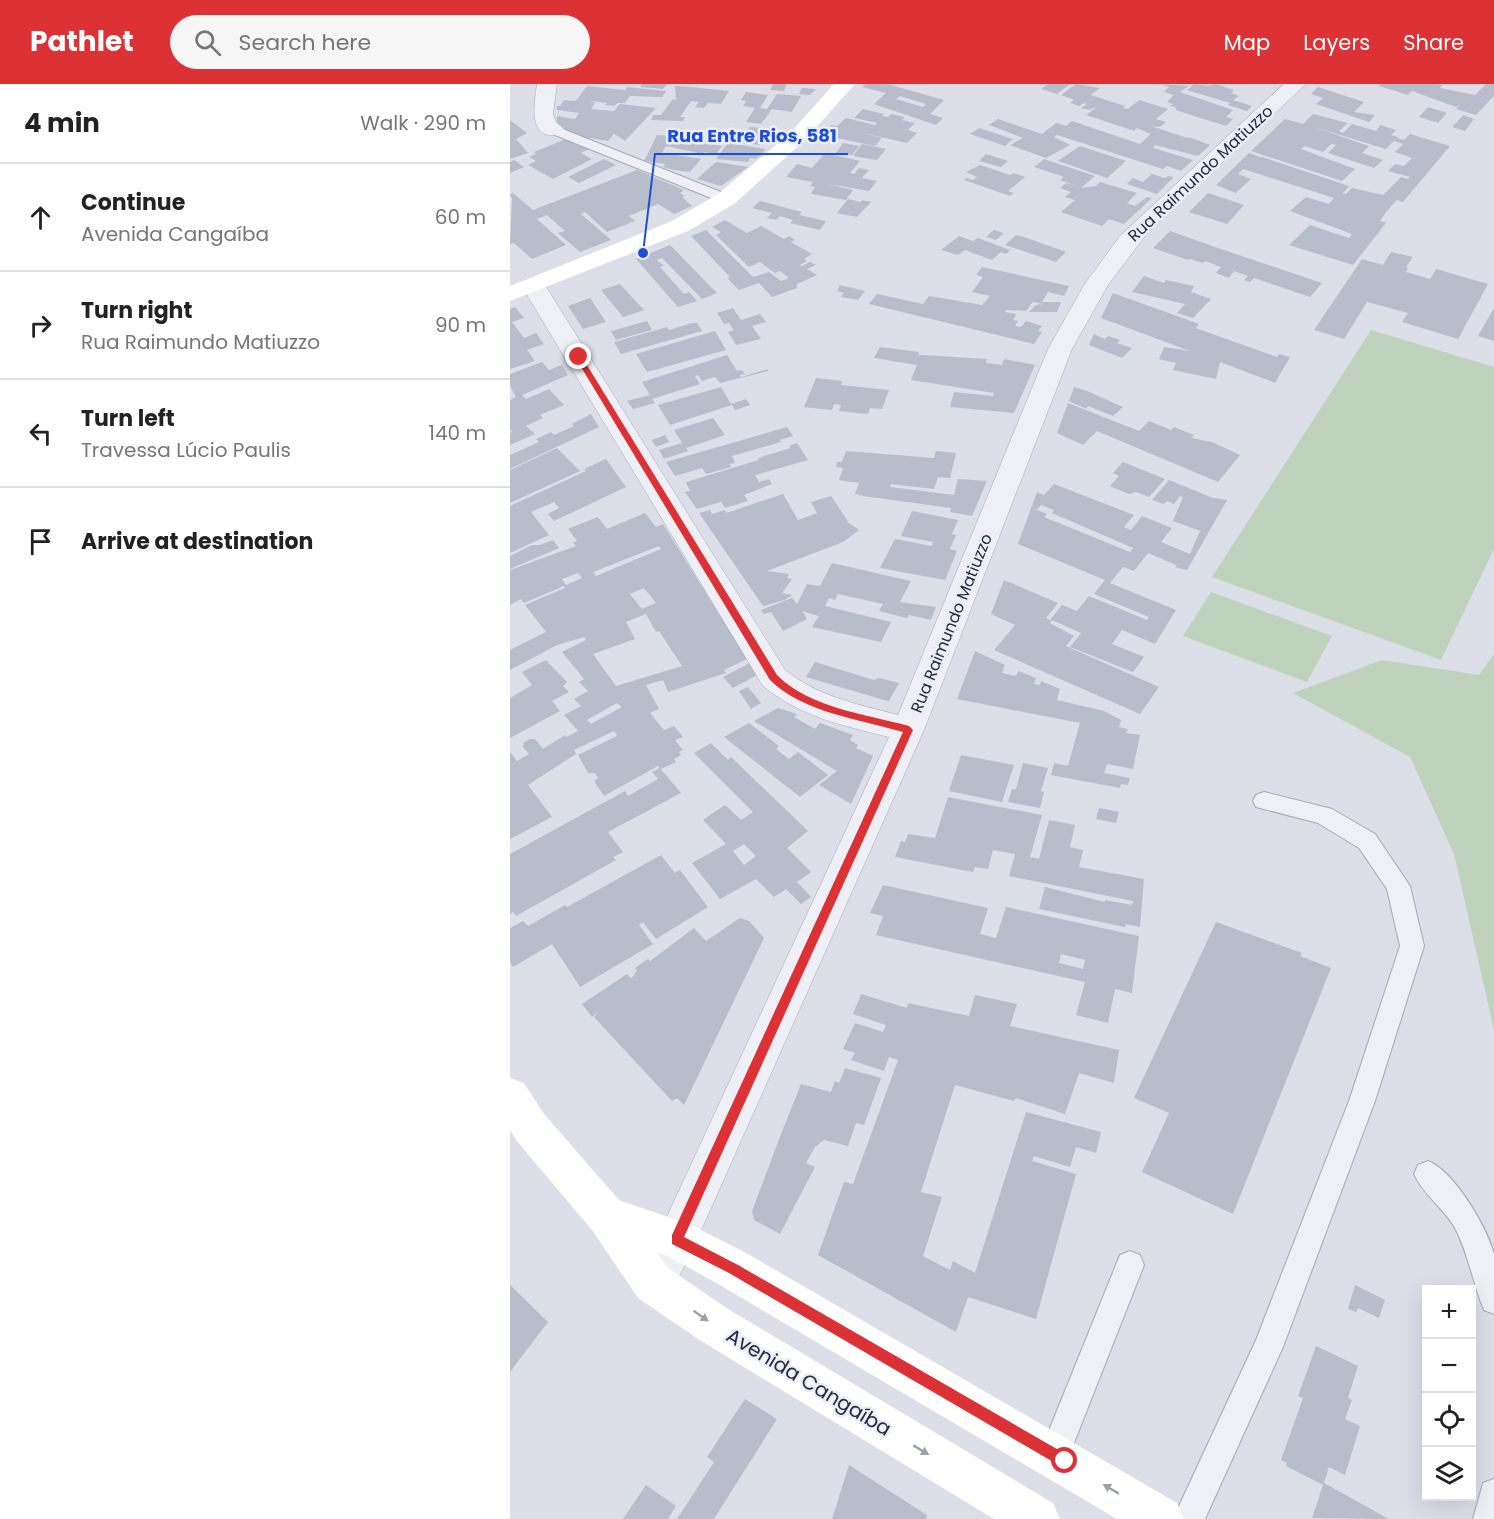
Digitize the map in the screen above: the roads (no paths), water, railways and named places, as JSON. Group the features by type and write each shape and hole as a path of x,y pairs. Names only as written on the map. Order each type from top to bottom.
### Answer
{"main road":[{"path":"522,290 680,226 726,199 797,137 845,84"},
{"name":"Avenida Cangaíba","path":"510,1096 530,1127 606,1216 653,1283 713,1324 1036,1519"},
{"path":"606,1216 677,1239 734,1269 1161,1519"}],"street":[{"path":"547,84 543,114 547,125 555,130"},
{"name":"Rua Raimundo Matiuzzo","path":"653,1283 677,1239 909,730 1060,349 1085,300 1119,250 1140,227 1296,84"},
{"path":"522,290 774,678 786,690 804,700 909,730"}],"lane":[{"path":"555,130 726,199"},
{"path":"1189,1519 1268,1347 1362,1101 1412,946 1398,886 1367,841 1324,815 1264,801"},
{"path":"1428,1174 1465,1219 1485,1267 1494,1300"},
{"path":"1054,1455 1130,1265"},
{"path":"1489,1519 1494,1494"}],"place":[{"name":"Rua Entre Rios, 581","path":"643,253"}]}
